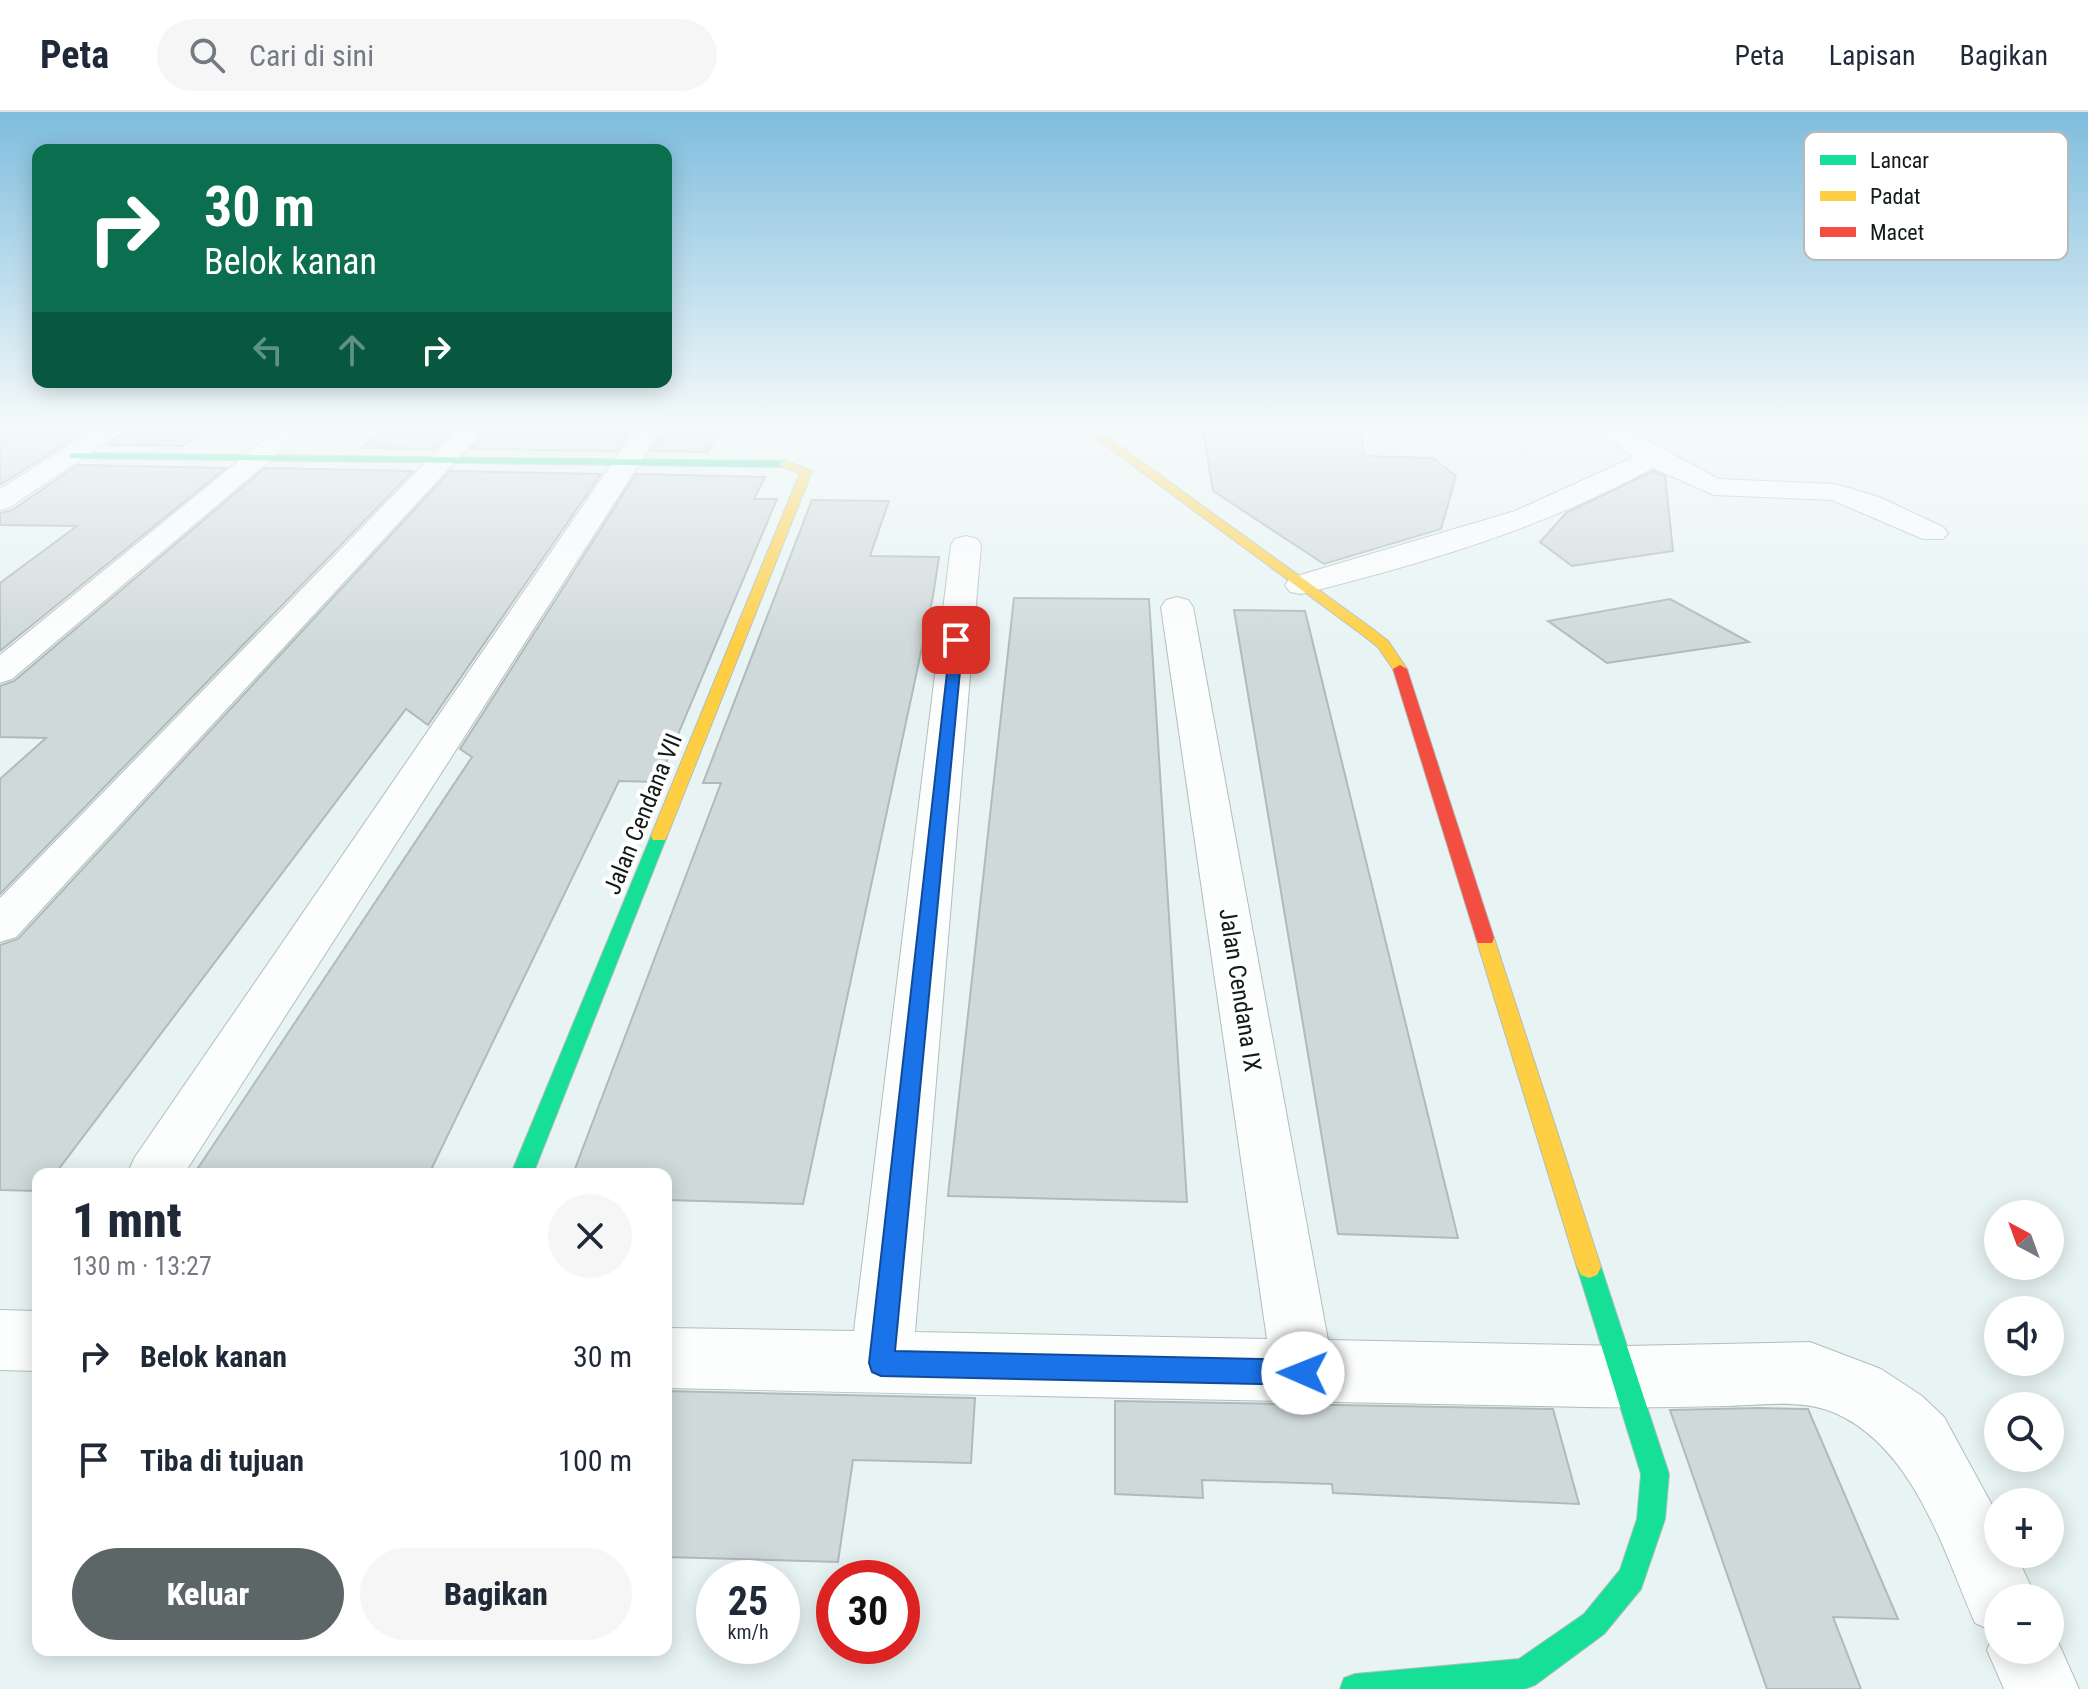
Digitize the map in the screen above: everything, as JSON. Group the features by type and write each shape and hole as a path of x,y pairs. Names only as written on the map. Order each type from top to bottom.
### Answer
{"street":[{"path":"0,672 211,498"},
{"path":"0,926 408,498"},
{"path":"158,1168 603,498"},
{"name":"Jalan Cendana VII","path":"524,1168 795,498"},
{"path":"1182,498 1383,644 1399,666 1655,1474 1651,1519 1631,1579 1594,1624 1526,1682 1355,1689"},
{"path":"1301,585 1440,547 1548,509 1571,498"},
{"path":"1854,498 1933,533"},
{"path":"881,1363 966,545"},
{"name":"Jalan Cendana IX","path":"1177,607 1303,1373"},
{"path":"0,1340 32,1341"},
{"path":"672,1358 1303,1373 1626,1377 1810,1373 1859,1391 1899,1419 1921,1440 1956,1502 1994,1584"},
{"path":"2030,1664 2042,1689"}],"building":[{"path":"30,498 189,498 0,651 0,583 77,526 0,525 0,513 12,510"},
{"path":"230,498 387,498 0,894 0,779 46,738 0,737 0,686 14,681"},
{"path":"425,498 585,498 428,725 406,709 60,1168 32,1168 32,1191 0,1190 0,945 18,939"},
{"path":"621,498 777,499 658,782 619,781 432,1168 198,1168 472,757 460,749"},
{"path":"1223,498 1450,498 1441,529 1324,564"},
{"path":"1598,498 1667,498 1673,551 1572,566 1540,542 1566,513"},
{"path":"812,500 889,501 870,556 939,557 803,1204 672,1200 672,1168 575,1168 721,783 703,783"},
{"path":"1014,598 1149,599 1187,1202 948,1196"},
{"path":"1670,599 1749,642 1607,663 1548,621"},
{"path":"1234,610 1305,611 1458,1238 1338,1234"},
{"path":"672,1391 975,1398 971,1463 853,1460 838,1560 672,1557"},
{"path":"1115,1401 1553,1409 1579,1504 1333,1493 1332,1484 1202,1480 1203,1498 1115,1494"},
{"path":"1808,1409 1898,1619 1833,1617 1861,1689 1767,1689 1670,1410"}],"traffic: fast":[{"path":"524,1168 659,836"},
{"path":"1355,1689 1524,1674 1594,1624 1631,1579 1651,1519 1655,1474 1589,1267"}],"traffic: slow":[{"path":"659,836 795,498"},
{"path":"1183,498 1383,644 1400,669"},
{"path":"1485,938 1589,1267"}],"traffic: jam":[{"path":"1400,669 1485,938"}],"route":[{"path":"956,640 881,1363 1303,1373"}]}
